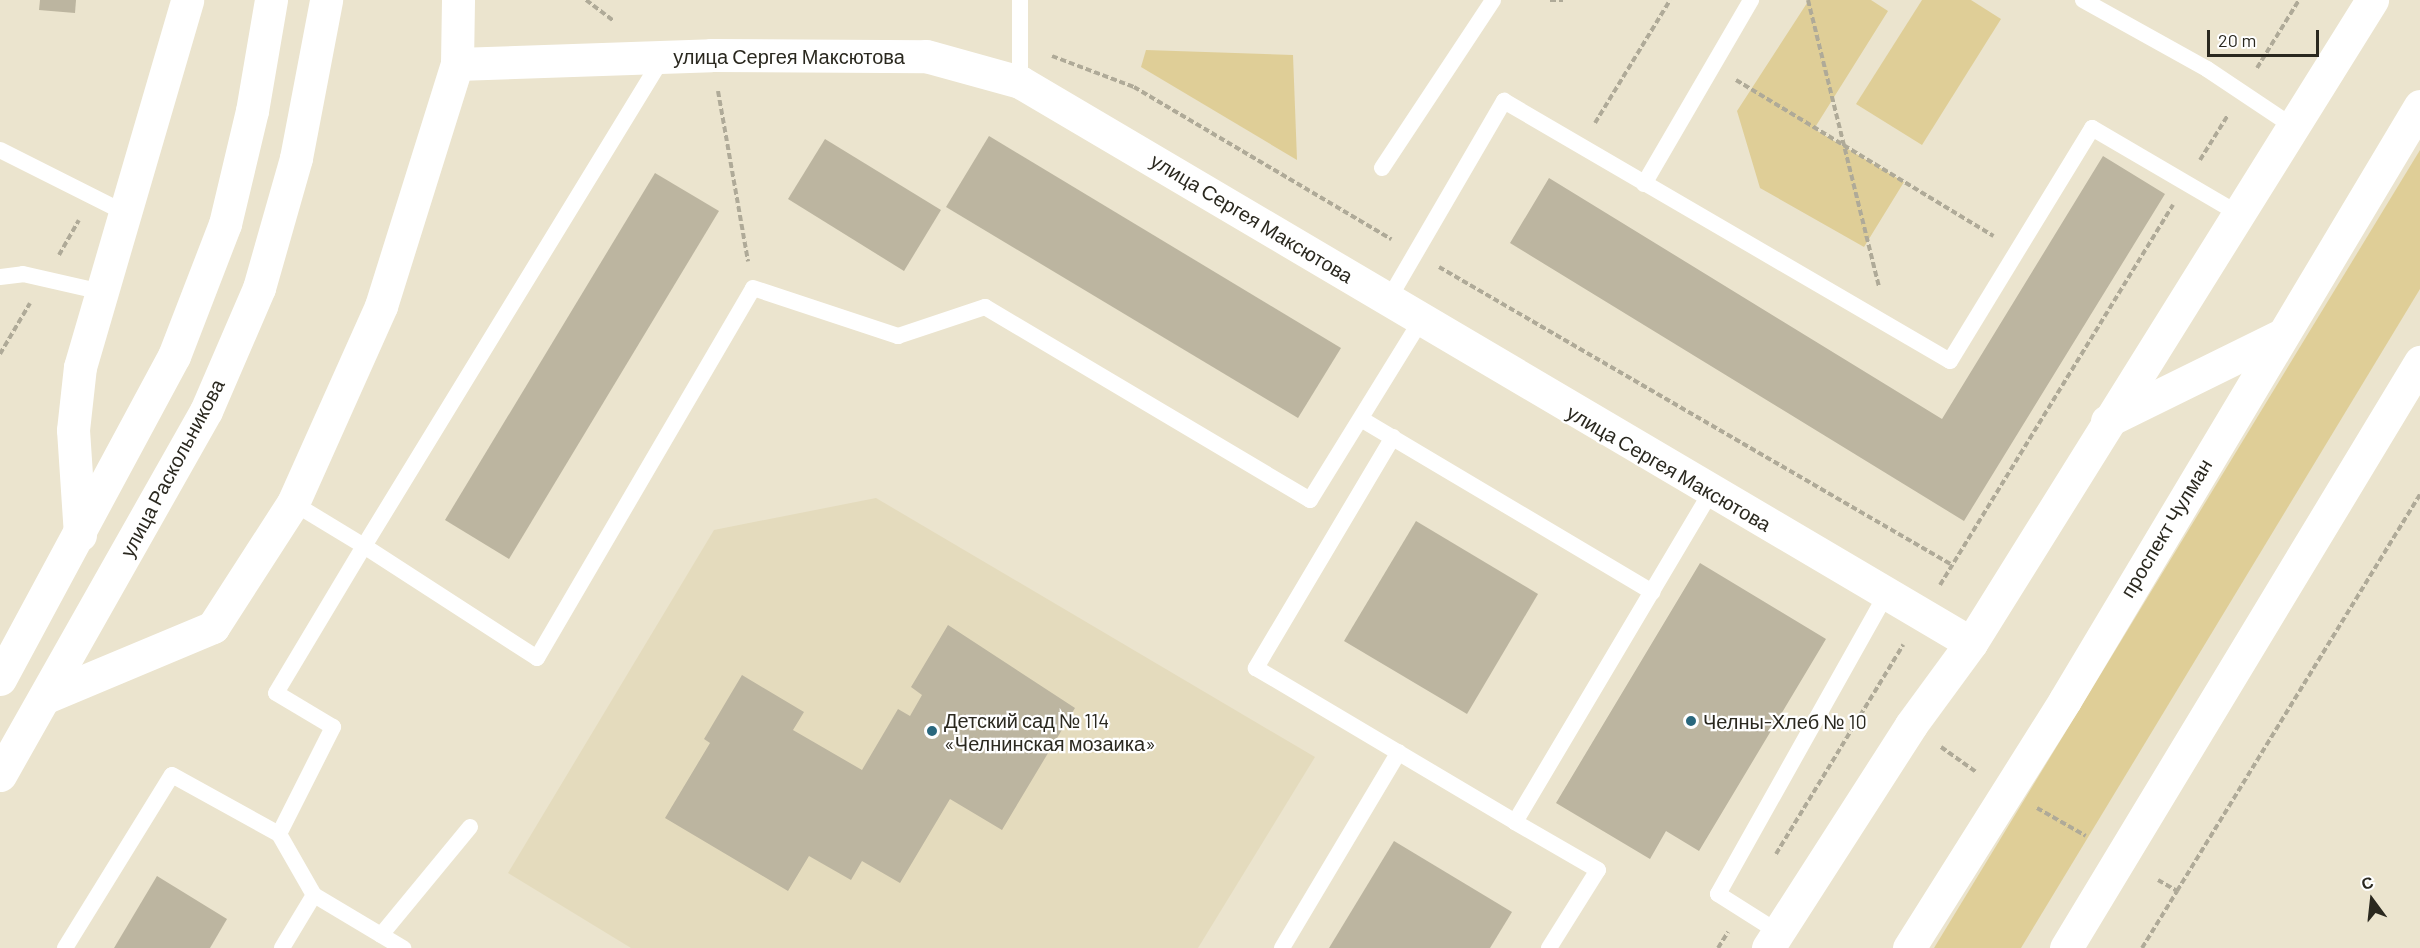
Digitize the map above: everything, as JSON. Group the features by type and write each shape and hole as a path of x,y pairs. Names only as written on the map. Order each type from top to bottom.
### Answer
{"street":[{"path":"80,535 73,430 80,368 187,0"},
{"path":"0,679 80,535 174,356 225,224 252,111 271,0"},
{"name":"улица Раскольникова","path":"0,775 206,411 259,288 296,158 326,0"},
{"path":"46,697 213,627 293,503 381,306 457,64 458,0"},
{"path":"1773,940 1911,725 1971,643 2107,421 2241,215 2372,0"},
{"name":"улица Сергея Максютова","path":"457,64 711,56 926,56 1020,82 1267,225 1420,322 1886,596 1971,643"},
{"name":"проспект Чулман","path":"1909,948 2065,700 2280,336 2420,106"},
{"path":"2107,421 2280,336"},
{"path":"2066,948 2420,362"}],"lane":[{"path":"1020,0 1020,82"},
{"path":"1382,168 1493,0"},
{"path":"1644,184 1751,0"},
{"path":"2083,0 2242,92 2294,127"},
{"path":"279,834 333,727 276,693 663,57"},
{"path":"1387,302 1504,101 1950,361 2092,128 2241,215"},
{"path":"0,150 125,213"},
{"path":"0,277 24,274 102,292"},
{"path":"293,503 537,658 753,288 898,336 985,307 1310,500 1420,322"},
{"path":"1361,418 1652,592"},
{"path":"1393,437 1256,668 1598,870 1550,948"},
{"path":"1515,822 1711,492"},
{"path":"1773,940 1743,908 1718,894 1886,596"},
{"path":"1282,948 1398,752"},
{"path":"65,948 172,775 279,834 314,895 403,948"},
{"path":"381,935 470,827"},
{"path":"282,948 314,895"}],"path":[{"path":"1550,0 1563,0"},
{"path":"1581,147 1670,0"},
{"path":"1808,0 1889,326"},
{"path":"1773,859 2299,0"},
{"path":"711,56 753,288"},
{"path":"1713,66 2018,250"},
{"path":"1415,253 1952,565"},
{"path":"2142,948 2420,494"},
{"path":"2034,806 2086,836"},
{"path":"2158,880 2177,891"},
{"path":"1718,948 1743,908"}],"shaded area":[{"path":"1809,0 1871,0 1888,11 1814,129 1904,182 1864,247 1760,188 1737,111"},
{"path":"1922,0 1971,0 2001,19 1922,145 1856,104"},
{"path":"1146,50 1293,55 1297,160 1141,67"},
{"path":"2420,150 2420,289 2021,948 1934,948"},
{"name":"Детский сад № 114 «Челнинская мозаика»","path":"876,498 1315,757 1198,948 631,948 508,873 714,530"}],"building":[{"path":"40,0 76,0 75,13 39,10"},
{"path":"989,136 1341,348 1298,418 946,207"},
{"path":"825,139 941,210 904,271 788,199"},
{"path":"2103,156 2165,194 1964,521 1510,243 1549,178 1942,419"},
{"path":"655,173 719,211 509,559 445,520"},
{"path":"1416,521 1538,594 1467,714 1344,641"},
{"name":"Челны-Хлеб № 10","path":"1700,563 1826,639 1699,851 1666,831 1650,859 1556,803"},
{"path":"948,625 1075,708 1002,830 950,799 900,883 862,861 851,880 809,856 788,891 665,818 710,743 704,739 742,675 804,712 793,730 862,770 898,709 910,716 922,695 911,687"},
{"path":"1394,841 1512,912 1490,948 1329,948"},
{"path":"157,876 227,919 210,948 114,948"}],"place":[{"name":"Челны-Хлеб № 10","path":"1691,721"},
{"name":"Детский сад № 114 «Челнинская мозаика»","path":"932,731"}]}
